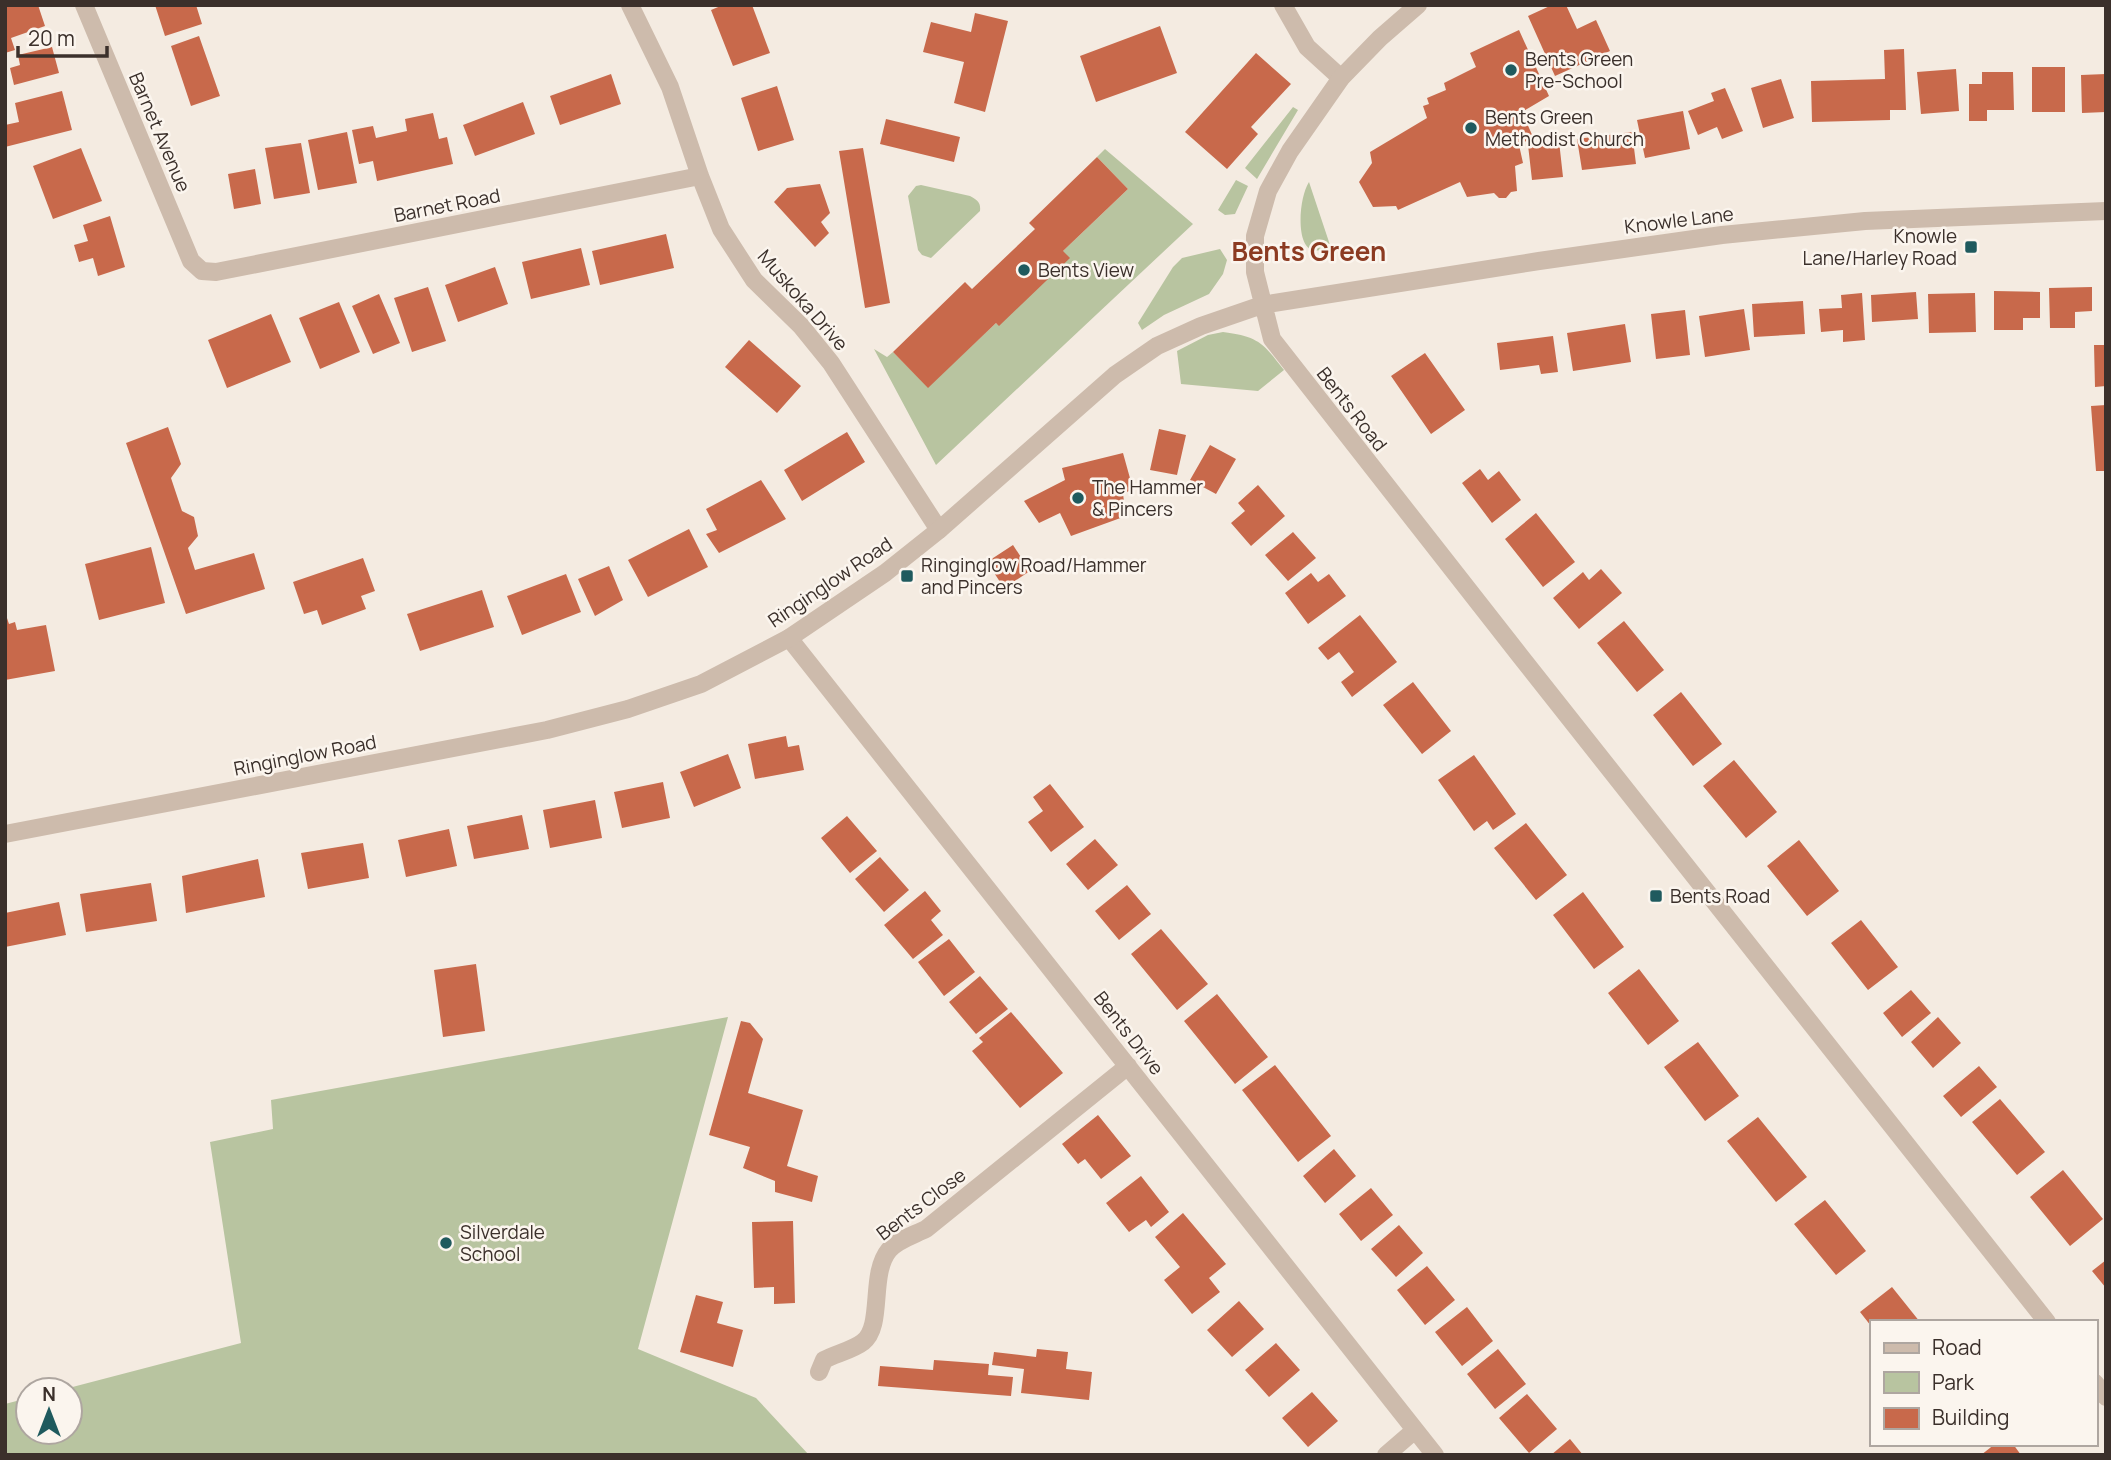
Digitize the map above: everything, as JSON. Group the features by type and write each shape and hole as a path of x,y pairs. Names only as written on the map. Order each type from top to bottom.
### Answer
{"street":[{"name":"Barnet Avenue","path":"84,5 191,261 202,271"},
{"name":"Muskoka Drive","path":"630,5 670,87 721,229 754,280 801,326 831,363 939,530"},
{"path":"1283,5 1307,47 1341,78"},
{"path":"1262,305 1255,272 1255,236 1268,191 1290,151 1341,78 1380,38 1418,5"},
{"name":"Barnet Road","path":"202,271 216,272 700,176"},
{"name":"Knowle Lane","path":"1262,305 1722,235 1865,221 2106,211"},
{"name":"Ringinglow Road","path":"5,834 547,730 628,709 701,684 789,638 885,573 939,530 1126,368 1157,346 1201,326 1262,305"},
{"name":"Bents Road","path":"1262,305 1272,339 1295,370 2045,1320"},
{"name":"Bents Drive","path":"789,638 1435,1455"},
{"name":"Bents Close","path":"819,1372 824,1360 863,1342 872,1330 877,1280 882,1261 890,1249 926,1229 1128,1066"},
{"path":"1386,1455 1415,1430"}],"green space":[{"path":"1293,107 1298,110 1257,179 1245,168"},
{"path":"1105,149 1193,224 936,465 874,349 887,357 893,352 928,387 996,323 999,325 1063,251 1128,189 1097,157"},
{"path":"1236,180 1248,186 1235,214 1225,215 1218,210"},
{"path":"1309,182 1330,245 1318,250 1309,249 1301,230 1302,203"},
{"path":"916,186 970,196 980,205 980,211 931,258 922,255 918,250 908,196"},
{"path":"1220,249 1227,260 1223,274 1209,294 1164,315 1142,330 1138,323 1173,267 1182,258"},
{"path":"1223,332 1259,342 1284,370 1258,391 1181,384 1177,351 1208,335"},
{"name":"Silverdale School","path":"728,1017 638,1349 756,1398 809,1455 5,1455 5,1404 14,1402 14,1446 84,1446 84,1384 241,1343 210,1142 273,1129 271,1100"}],"building":[{"path":"5,5 38,5 45,26 11,38 15,50 5,53"},
{"path":"155,5 196,5 202,24 165,36"},
{"path":"723,5 752,5 770,53 733,66 711,10"},
{"path":"1552,5 1566,5 1577,29 1596,20 1610,51 1555,76 1528,16"},
{"path":"975,13 1008,21 985,112 954,103 964,62 923,52 931,22 971,32"},
{"path":"1160,26 1177,73 1096,102 1080,56"},
{"name":"Bents Green Methodist Church","path":"1519,30 1549,96 1522,112 1533,137 1519,145 1523,163 1515,166 1517,191 1511,192 1506,198 1499,198 1494,193 1467,197 1460,182 1398,210 1396,206 1373,207 1359,182 1372,163 1370,152 1427,118 1423,106 1429,104 1427,98 1446,90 1444,83 1476,67 1470,53"},
{"path":"199,36 220,96 191,106 171,46"},
{"path":"52,47 59,73 14,85 10,68 20,65 18,55"},
{"path":"1904,49 1906,110 1890,110 1890,120 1812,122 1811,81 1885,79 1884,50"},
{"path":"1256,53 1291,84 1251,127 1258,134 1227,169 1185,132"},
{"path":"2032,67 2065,67 2065,112 2032,112"},
{"path":"1956,69 1959,111 1921,114 1917,72"},
{"path":"1982,72 2013,72 2014,110 1987,110 1987,121 1969,121 1969,84 1982,84"},
{"path":"611,74 621,104 560,125 550,96"},
{"path":"2106,74 2106,112 2082,113 2081,75"},
{"path":"1781,79 1794,118 1763,128 1751,88"},
{"path":"777,86 794,140 758,151 741,98"},
{"path":"1725,88 1743,131 1722,139 1717,127 1698,135 1688,111 1714,101 1711,93"},
{"path":"62,91 72,130 5,147 5,125 19,122 15,103"},
{"path":"523,102 535,134 475,156 463,125"},
{"path":"1683,111 1690,149 1645,158 1637,120"},
{"path":"433,113 439,139 447,137 453,164 377,181 373,161 359,164 352,130 373,126 376,138 407,131 405,119"},
{"path":"886,119 960,137 954,162 880,144"},
{"path":"347,132 357,183 318,190 308,140"},
{"path":"1632,132 1636,164 1582,170 1577,139"},
{"path":"1559,141 1563,177 1532,180 1528,145"},
{"path":"301,143 310,193 274,199 265,148"},
{"path":"81,148 102,201 53,219 33,166"},
{"path":"863,148 890,303 865,308 839,151"},
{"name":"Bents View","path":"1097,157 1128,189 1063,251 1070,258 999,326 996,323 928,388 893,352 965,282 972,289 1035,229 1029,223"},
{"path":"255,169 261,204 234,209 228,174"},
{"path":"820,184 830,213 821,222 829,233 815,247 774,202 787,188"},
{"path":"110,216 125,267 98,276 93,258 79,262 74,245 88,241 83,225"},
{"path":"666,234 674,268 600,285 592,251"},
{"path":"581,248 590,285 531,299 522,262"},
{"path":"495,267 508,304 458,322 445,285"},
{"path":"428,287 446,341 412,352 394,298"},
{"path":"2092,287 2092,311 2075,312 2075,328 2050,328 2049,288"},
{"path":"1994,291 2040,292 2040,318 2023,318 2023,330 1994,330"},
{"path":"1916,292 1918,319 1872,322 1871,295"},
{"path":"1862,293 1865,340 1843,342 1843,330 1821,332 1819,309 1842,308 1841,295"},
{"path":"1975,293 1976,332 1929,333 1928,294"},
{"path":"379,294 400,343 373,354 352,306"},
{"path":"1803,301 1805,334 1754,337 1752,304"},
{"path":"339,302 360,352 320,369 299,318"},
{"path":"1744,309 1750,350 1705,357 1699,316"},
{"path":"1685,310 1690,355 1656,359 1651,314"},
{"path":"271,314 291,362 227,388 208,340"},
{"path":"1625,324 1631,362 1573,371 1567,333"},
{"path":"1553,336 1558,372 1541,374 1539,365 1500,370 1497,343"},
{"path":"749,340 801,386 777,413 725,367"},
{"path":"2094,345 2106,345 2106,386 2095,387"},
{"path":"1425,353 1465,410 1431,434 1391,376"},
{"path":"2106,405 2106,471 2096,471 2091,406"},
{"path":"168,427 181,464 171,478 182,511 194,517 198,536 188,548 195,570 254,553 265,589 186,614 126,443"},
{"path":"1159,429 1186,435 1177,475 1150,470"},
{"path":"847,432 865,462 802,501 784,470"},
{"path":"1210,445 1236,459 1216,494 1190,480"},
{"name":"The Hammer & Pincers","path":"1123,453 1133,489 1123,494 1126,516 1071,536 1060,513 1039,523 1024,501 1065,480 1062,468"},
{"path":"1480,469 1488,480 1499,471 1521,500 1492,523 1462,483"},
{"path":"761,480 786,519 719,553 706,534 717,530 706,509"},
{"path":"1258,485 1285,516 1251,546 1231,523 1245,511 1238,503"},
{"path":"1536,513 1575,562 1543,587 1505,539"},
{"path":"689,529 708,567 648,597 628,560"},
{"path":"1293,532 1316,558 1288,581 1265,555"},
{"path":"1013,545 1030,571 1004,588 987,562"},
{"path":"151,547 165,603 99,620 85,564"},
{"path":"363,558 375,591 361,596 366,609 322,625 317,610 304,614 293,582"},
{"path":"609,566 623,600 595,616 578,579"},
{"path":"1601,569 1622,593 1579,629 1553,598 1583,572 1589,580"},
{"path":"1311,573 1318,582 1329,574 1346,596 1308,624 1285,593"},
{"path":"566,574 581,612 522,635 507,596"},
{"path":"482,590 494,627 420,651 407,614"},
{"path":"5,612 9,624 15,622 17,630 46,625 55,671 5,680"},
{"path":"1360,615 1397,662 1352,697 1341,682 1354,672 1339,652 1328,660 1318,648"},
{"path":"1624,621 1664,670 1637,692 1597,643"},
{"path":"1413,682 1451,731 1422,754 1383,705"},
{"path":"1681,692 1722,744 1693,766 1653,715"},
{"path":"786,736 788,747 799,745 804,770 755,779 748,744"},
{"path":"728,754 741,788 694,807 680,772"},
{"path":"1474,755 1516,814 1493,830 1487,821 1474,831 1438,780"},
{"path":"1734,760 1777,812 1746,838 1703,786"},
{"path":"663,782 670,818 622,828 614,792"},
{"path":"1050,784 1084,827 1051,852 1028,822 1043,811 1033,797"},
{"path":"595,800 602,838 550,848 543,810"},
{"path":"522,815 529,849 474,859 467,826"},
{"path":"847,816 877,851 850,873 821,838"},
{"path":"1526,823 1567,875 1536,900 1494,848"},
{"path":"449,829 457,866 406,877 398,840"},
{"path":"1095,839 1118,865 1088,890 1066,864"},
{"path":"1799,840 1839,891 1807,916 1767,866"},
{"path":"363,843 369,878 308,889 301,853"},
{"path":"880,857 909,890 884,912 855,879"},
{"path":"258,859 265,897 186,913 182,876"},
{"path":"151,883 157,921 86,932 80,894"},
{"path":"1127,885 1151,914 1119,940 1095,911"},
{"path":"925,891 941,911 931,920 943,935 913,959 884,925"},
{"path":"1583,892 1624,947 1594,969 1553,915"},
{"path":"59,902 66,935 5,947 5,913"},
{"path":"1861,920 1898,967 1868,990 1831,943"},
{"path":"1161,929 1208,984 1177,1010 1131,954"},
{"path":"949,939 975,972 944,996 918,962"},
{"path":"476,964 485,1031 443,1037 434,970"},
{"path":"1639,969 1679,1021 1648,1045 1608,993"},
{"path":"980,976 1008,1009 976,1034 949,1002"},
{"path":"1911,990 1931,1013 1902,1037 1883,1013"},
{"path":"1217,994 1268,1057 1235,1084 1184,1021"},
{"path":"1011,1012 1063,1073 1020,1108 972,1051 983,1042 979,1038"},
{"path":"1938,1017 1961,1043 1933,1068 1911,1042"},
{"path":"741,1021 750,1023 763,1039 748,1093 803,1110 787,1166 818,1176 812,1202 775,1192 775,1181 743,1168 750,1147 709,1135"},
{"path":"1698,1042 1739,1096 1705,1121 1664,1067"},
{"path":"1275,1065 1331,1136 1298,1162 1242,1090"},
{"path":"1979,1066 1997,1087 1961,1117 1943,1096"},
{"path":"2000,1099 2045,1152 2017,1175 1972,1122"},
{"path":"1098,1115 1131,1156 1101,1179 1085,1159 1078,1164 1062,1144"},
{"path":"1758,1117 1807,1177 1776,1202 1727,1141"},
{"path":"1334,1149 1356,1176 1325,1203 1303,1176"},
{"path":"2063,1170 2103,1219 2070,1246 2030,1197"},
{"path":"1141,1176 1169,1212 1151,1227 1146,1220 1129,1232 1106,1203"},
{"path":"1371,1188 1393,1215 1361,1241 1339,1214"},
{"path":"1825,1200 1866,1251 1836,1275 1794,1224"},
{"path":"1183,1213 1226,1264 1209,1278 1220,1292 1192,1314 1164,1280 1180,1267 1155,1237"},
{"path":"793,1221 795,1303 774,1304 774,1287 754,1288 752,1222"},
{"path":"1399,1225 1423,1253 1396,1277 1371,1249"},
{"path":"2106,1260 2106,1288 2092,1271"},
{"path":"1427,1266 1455,1300 1425,1325 1397,1290"},
{"path":"1892,1287 1918,1320 1870,1320 1870,1325 1860,1312"},
{"path":"696,1295 723,1302 717,1323 743,1330 733,1367 680,1352"},
{"path":"1239,1301 1264,1329 1232,1357 1207,1330"},
{"path":"1467,1307 1493,1341 1462,1366 1435,1332"},
{"path":"1276,1343 1300,1370 1269,1397 1245,1370"},
{"path":"1037,1349 1068,1352 1066,1369 1092,1372 1089,1400 1021,1393 1024,1369 992,1365 994,1352 1036,1357"},
{"path":"1498,1349 1526,1384 1495,1409 1467,1374"},
{"path":"934,1360 989,1364 988,1375 1013,1377 1011,1396 878,1386 880,1366 933,1370"},
{"path":"1312,1392 1338,1421 1308,1447 1282,1418"},
{"path":"1527,1394 1557,1429 1529,1453 1499,1418"},
{"path":"1570,1439 1583,1455 1551,1455"},
{"path":"1992,1446 2014,1446 2021,1455 1981,1455"}],"place":[{"name":"Bents Green Pre-School","path":"1511,70"},
{"name":"Bents Green Methodist Church","path":"1471,128"},
{"name":"Knowle Lane/Harley Road","path":"1971,247"},
{"name":"Bents View","path":"1024,270"},
{"name":"The Hammer & Pincers","path":"1078,498"},
{"name":"Ringinglow Road/Hammer and Pincers","path":"907,576"},
{"name":"Bents Road","path":"1656,896"},
{"name":"Silverdale School","path":"446,1243"}],"district":[{"name":"Bents Green","path":"1309,251"}]}
